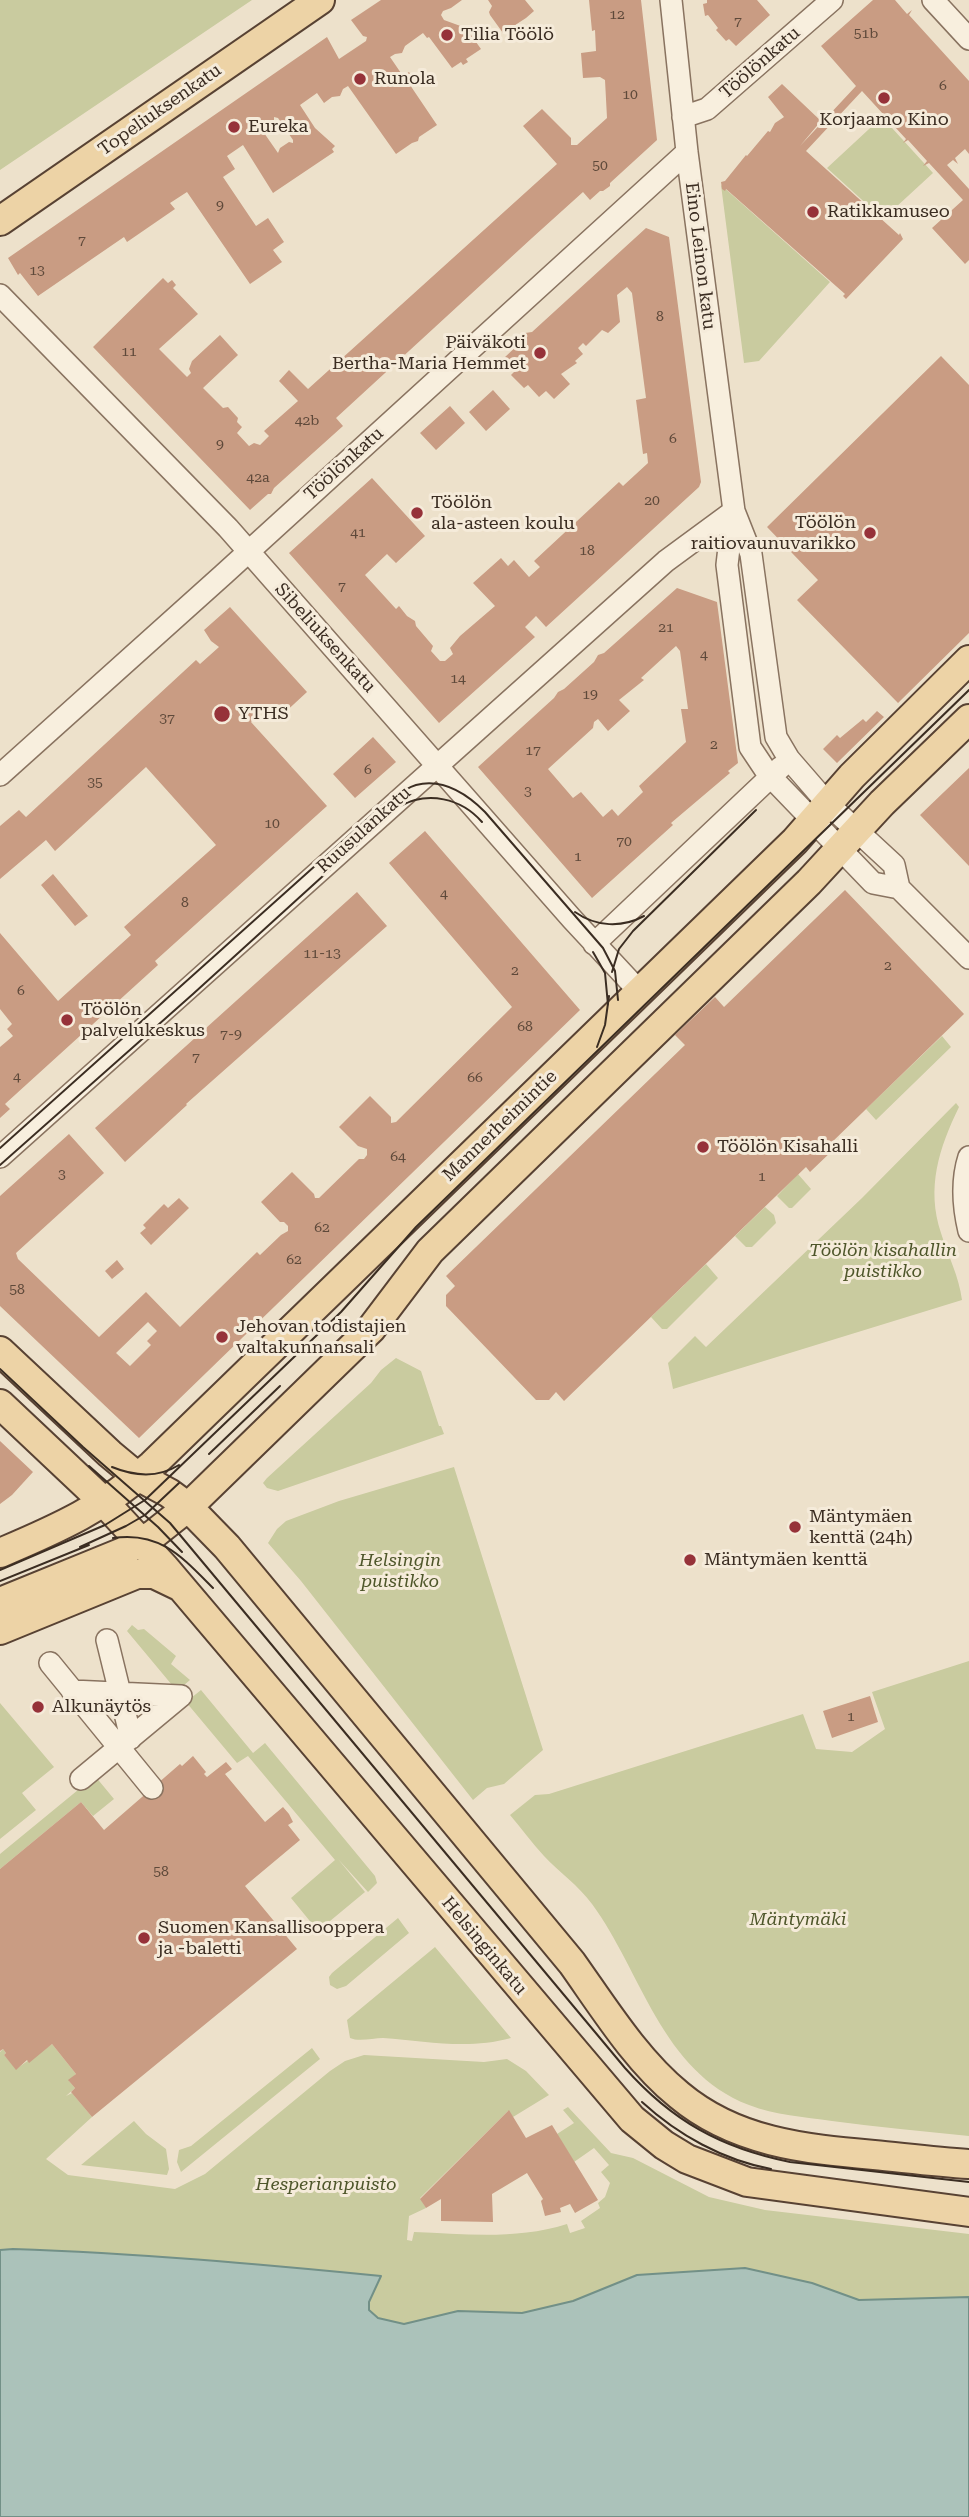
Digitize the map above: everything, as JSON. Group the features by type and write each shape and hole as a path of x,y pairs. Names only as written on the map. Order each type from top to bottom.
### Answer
{"main road":[{"name":"Topeliuksenkatu","path":"0,221 320,0"},
{"name":"Mannerheimintie","path":"0,1553 60,1527 104,1502 138,1476 704,930 820,813 852,776 969,660"},
{"path":"0,1602 142,1542 188,1507 370,1329 430,1251 633,1056 899,786 969,719"},
{"path":"0,1351 110,1454 138,1476 188,1507 227,1546 572,1963 638,2051 677,2094 720,2123 746,2135 769,2141 826,2151 969,2164"},
{"name":"Helsinginkatu","path":"0,1404 104,1502 181,1586 632,2119 664,2145 702,2166 747,2182 969,2212"},
{"path":"0,1630 137,1574 158,1575 181,1586"}],"street":[{"name":"Eino Leinon katu","path":"671,0 687,152 734,511 751,554 776,737 820,813"},
{"name":"Töölönkatu","path":"683,117 707,109 832,0"},
{"path":"933,0 969,39"},
{"name":"Töölönkatu","path":"0,775 687,152"},
{"name":"Sibeliuksenkatu","path":"0,295 213,513 594,944 639,991"},
{"name":"Eino Leinon katu","path":"734,511 727,565 750,747 771,777 820,813"},
{"name":"Ruusulankatu","path":"0,1157 666,561 734,511"},
{"path":"594,944 789,759"},
{"path":"820,813 848,839 873,883 899,888 969,958"},
{"path":"969,1157 964,1186 964,1210 969,1231"},
{"path":"107,1640 120,1693 125,1743"},
{"path":"50,1663 72,1691 125,1743 152,1788"},
{"path":"72,1691 181,1696 81,1779"}],"green space":[{"path":"0,0 252,0 0,170"},
{"path":"882,117 933,173 883,219 827,168"},
{"path":"721,185 830,282 759,361 744,363"},
{"path":"942,1036 951,1047 876,1120 866,1109"},
{"name":"Töölön kisahallin puistikko","path":"956,1103 959,1107 937,1168 935,1200 941,1233 962,1300 673,1389 668,1363 695,1336 706,1347 862,1198"},
{"path":"798,1174 811,1189 789,1208 777,1196"},
{"path":"765,1207 774,1215 776,1223 752,1247 746,1247 735,1236"},
{"path":"706,1264 718,1278 667,1329 662,1329 651,1317"},
{"path":"396,1358 421,1371 444,1434 278,1491 267,1488 263,1483 267,1478"},
{"name":"Helsingin puistikko","path":"454,1467 543,1750 504,1784 487,1788 473,1800 301,1581 268,1543 286,1521 339,1501"},
{"path":"132,1625 138,1630 144,1629 176,1656 171,1664 190,1680 177,1691 127,1631"},
{"name":"Mäntymäki","path":"969,1661 969,2136 779,2113 749,2105 719,2089 694,2069 674,2044 592,1904 544,1856 510,1815 535,1795 549,1794 803,1714 816,1749 852,1752 885,1729 872,1692"},
{"path":"201,1690 253,1753 265,1743 375,1876 377,1883 368,1892 338,1859 365,1892 318,1931 291,1898 335,1860 248,1756 237,1763 186,1702"},
{"path":"0,1703 54,1767 22,1793 36,1810 0,1839"},
{"path":"95,1776 114,1799 93,1816 81,1802 0,1869 0,1854"},
{"path":"398,1918 409,1933 346,1986 337,1989 330,1985 329,1977 332,1973"},
{"path":"435,1947 511,2038 463,2044 350,2038 347,2020"},
{"name":"Hesperianpuisto","path":"52,2044 76,2074 69,2081 75,2088 66,2096 72,2093 92,2117 46,2159 68,2175 175,2189 205,2174 345,2061 364,2055 484,2062 507,2059 526,2071 549,2095 513,2117 508,2111 420,2198 426,2208 409,2216 407,2240 412,2241 414,2232 510,2234 567,2224 570,2233 585,2228 581,2221 600,2208 598,2203 605,2197 610,2183 601,2172 609,2165 594,2148 574,2162 557,2134 574,2123 563,2110 568,2107 611,2153 633,2158 709,2197 765,2210 969,2234 969,2325 573,2301 522,2313 458,2311 404,2324 378,2318 0,2273 0,2052 3,2049 6,2053 4,2055 16,2069"},
{"path":"312,2048 320,2059 181,2172 177,2162 179,2150 191,2146"},
{"path":"134,2121 166,2149 169,2169 167,2175 81,2165"}],"water":[{"path":"0,2250 106,2253 381,2276 369,2302 369,2310 378,2318 404,2324 458,2311 522,2313 573,2301 637,2275 745,2268 812,2283 859,2300 969,2297 969,2517 0,2517"}],"building":[{"path":"381,0 462,0 441,15 444,20 466,28 481,49 466,59 468,62 463,65 461,62 452,68 423,33 405,46 402,53 390,57 403,76 409,72 415,81 410,85 437,125 396,154 348,86 340,96 332,97 324,103 317,93 300,105 315,128 335,146 332,149 334,152 273,193 243,145 227,156 235,169 223,177 256,226 268,218 284,242 273,250 282,262 250,284 187,192 170,203 175,209 127,242 124,237 38,296 20,273 18,275 8,258 327,37 339,59 366,41 367,37 363,36 351,20","holes":["274,117 278,118 293,140 293,143 289,142 280,148 278,153 262,130 262,126 274,121"]},
{"name":"Tilia Töölö","path":"488,0 525,0 534,11 503,33 490,15 492,6"},
{"path":"589,0 641,0 657,140 610,183 610,186 590,200 583,192 532,238 336,418 343,426 274,488 271,494 250,510 93,347 163,278 168,283 172,280 176,285 173,288 198,314 159,349 187,377 191,373 189,369 192,361 220,335 238,355 203,388 223,408 228,407 238,418 237,422 242,427 237,433 249,446 254,443 260,445 269,436 264,431 298,401 279,381 289,370 308,389 557,164 523,126 542,109 571,138 571,145 577,145 607,118 605,80 600,77 583,78 581,53 596,51"},
{"path":"707,0 757,0 770,15 736,46 729,39 726,41 708,15 705,16 703,4 707,3"},
{"path":"873,0 895,0 907,14 912,10 909,15 969,81 969,154 965,149 955,158 958,164 953,160 947,165 969,189 969,260 965,264 932,228 963,200 929,163 923,166 927,161 908,140 903,143 906,139 862,91 806,151 899,235 900,233 903,239 846,299 843,296 845,294 726,189 722,189 721,182 725,181 768,131 770,132 775,123 784,117 768,97 782,84 821,121 800,146 856,86 821,46"},
{"path":"646,228 669,237 701,482 699,487 546,627 536,616 525,627 535,637 439,723 289,553 372,478 425,536 396,563 387,554 365,575 396,609 399,606 415,621 416,626 433,646 431,651 440,661 445,661 453,654 450,648 460,636 495,606 473,583 501,558 508,566 514,560 529,577 540,567 534,561 619,482 623,486 648,463 647,453 643,454 636,400 646,398 632,293 627,287 617,295 620,322 608,333 602,330 586,346 583,343 578,348 583,354 575,361 577,363 561,374 570,384 554,399 546,391 539,397 528,385 524,388 511,375 515,371 504,358 521,342 525,333 532,332"},
{"name":"Töölön raitiovaunuvarikko","path":"941,356 969,385 969,633 898,703 797,600 818,580 767,527"},
{"path":"493,390 510,409 486,431 469,412"},
{"path":"450,406 465,423 436,450 420,433"},
{"path":"677,588 717,602 738,763 592,898 478,767 594,662 598,655 604,653","holes":["676,646 680,651 688,709 681,709 686,742 639,786 643,792 618,816 612,809 603,817 581,792 573,798 548,769 593,728 598,719 608,731 630,711 619,700 644,680 641,678"]},
{"path":"230,607 307,692 281,716 267,704 251,722 327,806 155,961 158,965 5,1104 10,1109 0,1118 0,1047 13,1036 7,1029 12,1024 0,1009 0,933 58,1001 131,935 124,927 216,845 146,767 55,851 46,840 0,879 0,826 19,810 26,817 196,660 200,664 219,647 204,630"},
{"path":"877,711 884,717 837,763 823,749 837,735 840,738 863,719 866,722"},
{"path":"373,737 396,762 355,798 333,774"},
{"path":"969,768 969,866 920,815"},
{"path":"425,831 580,1010 139,1438 0,1306 0,1196 69,1134 104,1173 16,1253 18,1259 99,1337 146,1292 180,1327 257,1252 260,1255 288,1231 288,1226 280,1222 261,1202 292,1172 315,1198 319,1198 359,1159 364,1159 367,1149 358,1146 339,1127 370,1096 391,1117 391,1123 396,1122 512,1007 389,863","holes":["148,1322 157,1331 147,1341 151,1345 130,1366 116,1353"]},
{"path":"53,874 88,916 75,926 41,885"},
{"name":"Töölön Kisahalli","path":"845,890 964,1014 828,1146 833,1150 810,1172 806,1167 564,1401 556,1392 549,1400 536,1400 446,1306 446,1295 455,1286 446,1276 685,1045 675,1035 715,997 724,1007"},
{"path":"357,892 387,926 186,1104 125,1162 95,1128"},
{"path":"179,1198 189,1208 151,1245 140,1233 146,1228 143,1225 164,1204 168,1208"},
{"path":"117,1260 124,1269 112,1279 105,1271"},
{"path":"0,1441 33,1472 0,1504"},
{"path":"870,1696 878,1722 832,1738 823,1711"},
{"name":"Suomen Kansallisooppera ja -baletti","path":"193,1756 207,1777 226,1762 232,1769 225,1774 265,1822 283,1807 289,1814 293,1822 288,1825 300,1840 245,1886 297,1949 92,2117 71,2092 75,2088 68,2080 76,2074 52,2044 16,2070 4,2055 6,2053 3,2049 0,2051 0,1869 81,1802 104,1830 180,1764 182,1766"},
{"path":"509,2110 526,2138 552,2125 598,2200 575,2213 570,2204 560,2208 561,2212 545,2216 541,2201 543,2199 527,2173 492,2194 493,2222 441,2221 441,2199 426,2208 420,2199"}],"tram line":[{"path":"0,1570 105,1525 145,1500 341,1312 416,1227 969,690"},
{"path":"0,1148 383,805 416,785 436,784 454,789 485,812 603,948 615,971 618,1000"},
{"path":"0,1165 400,806 422,799 444,799 464,807 482,822"},
{"path":"612,972 619,949 633,931 756,810"},
{"path":"575,912 592,921 609,924 627,923 644,916"},
{"path":"593,952 605,973 608,1005"},
{"path":"597,1047 605,1025 609,996"},
{"path":"0,1369 170,1523 625,2068 661,2103 699,2130 765,2156 790,2162 969,2182"},
{"path":"209,1454 280,1386"},
{"path":"112,1467 129,1472 154,1474 179,1465"},
{"path":"89,1466 182,1552"},
{"path":"80,1547 145,1515 179,1483"},
{"path":"113,1538 130,1537 157,1543 180,1557 213,1588"},
{"path":"0,1581 89,1545"},
{"path":"642,2102 686,2135 719,2153 771,2169"}],"place":[{"name":"Tilia Töölö","path":"447,35"},
{"name":"Runola","path":"360,79"},
{"name":"Korjaamo Kino","path":"884,98"},
{"name":"Eureka","path":"234,127"},
{"name":"Ratikkamuseo","path":"813,212"},
{"name":"Päiväkoti Bertha-Maria Hemmet","path":"540,353"},
{"name":"Töölön ala-asteen koulu","path":"417,513"},
{"name":"Töölön raitiovaunuvarikko","path":"870,533"},
{"name":"YTHS","path":"222,714"},
{"name":"Töölön palvelukeskus","path":"67,1020"},
{"name":"Töölön Kisahalli","path":"703,1147"},
{"name":"Jehovan todistajien valtakunnansali","path":"222,1337"},
{"name":"Mäntymäen kenttä (24h)","path":"795,1527"},
{"name":"Mäntymäen kenttä","path":"690,1560"},
{"name":"Alkunäytös","path":"38,1707"},
{"name":"Suomen Kansallisooppera ja -baletti","path":"144,1938"}]}
